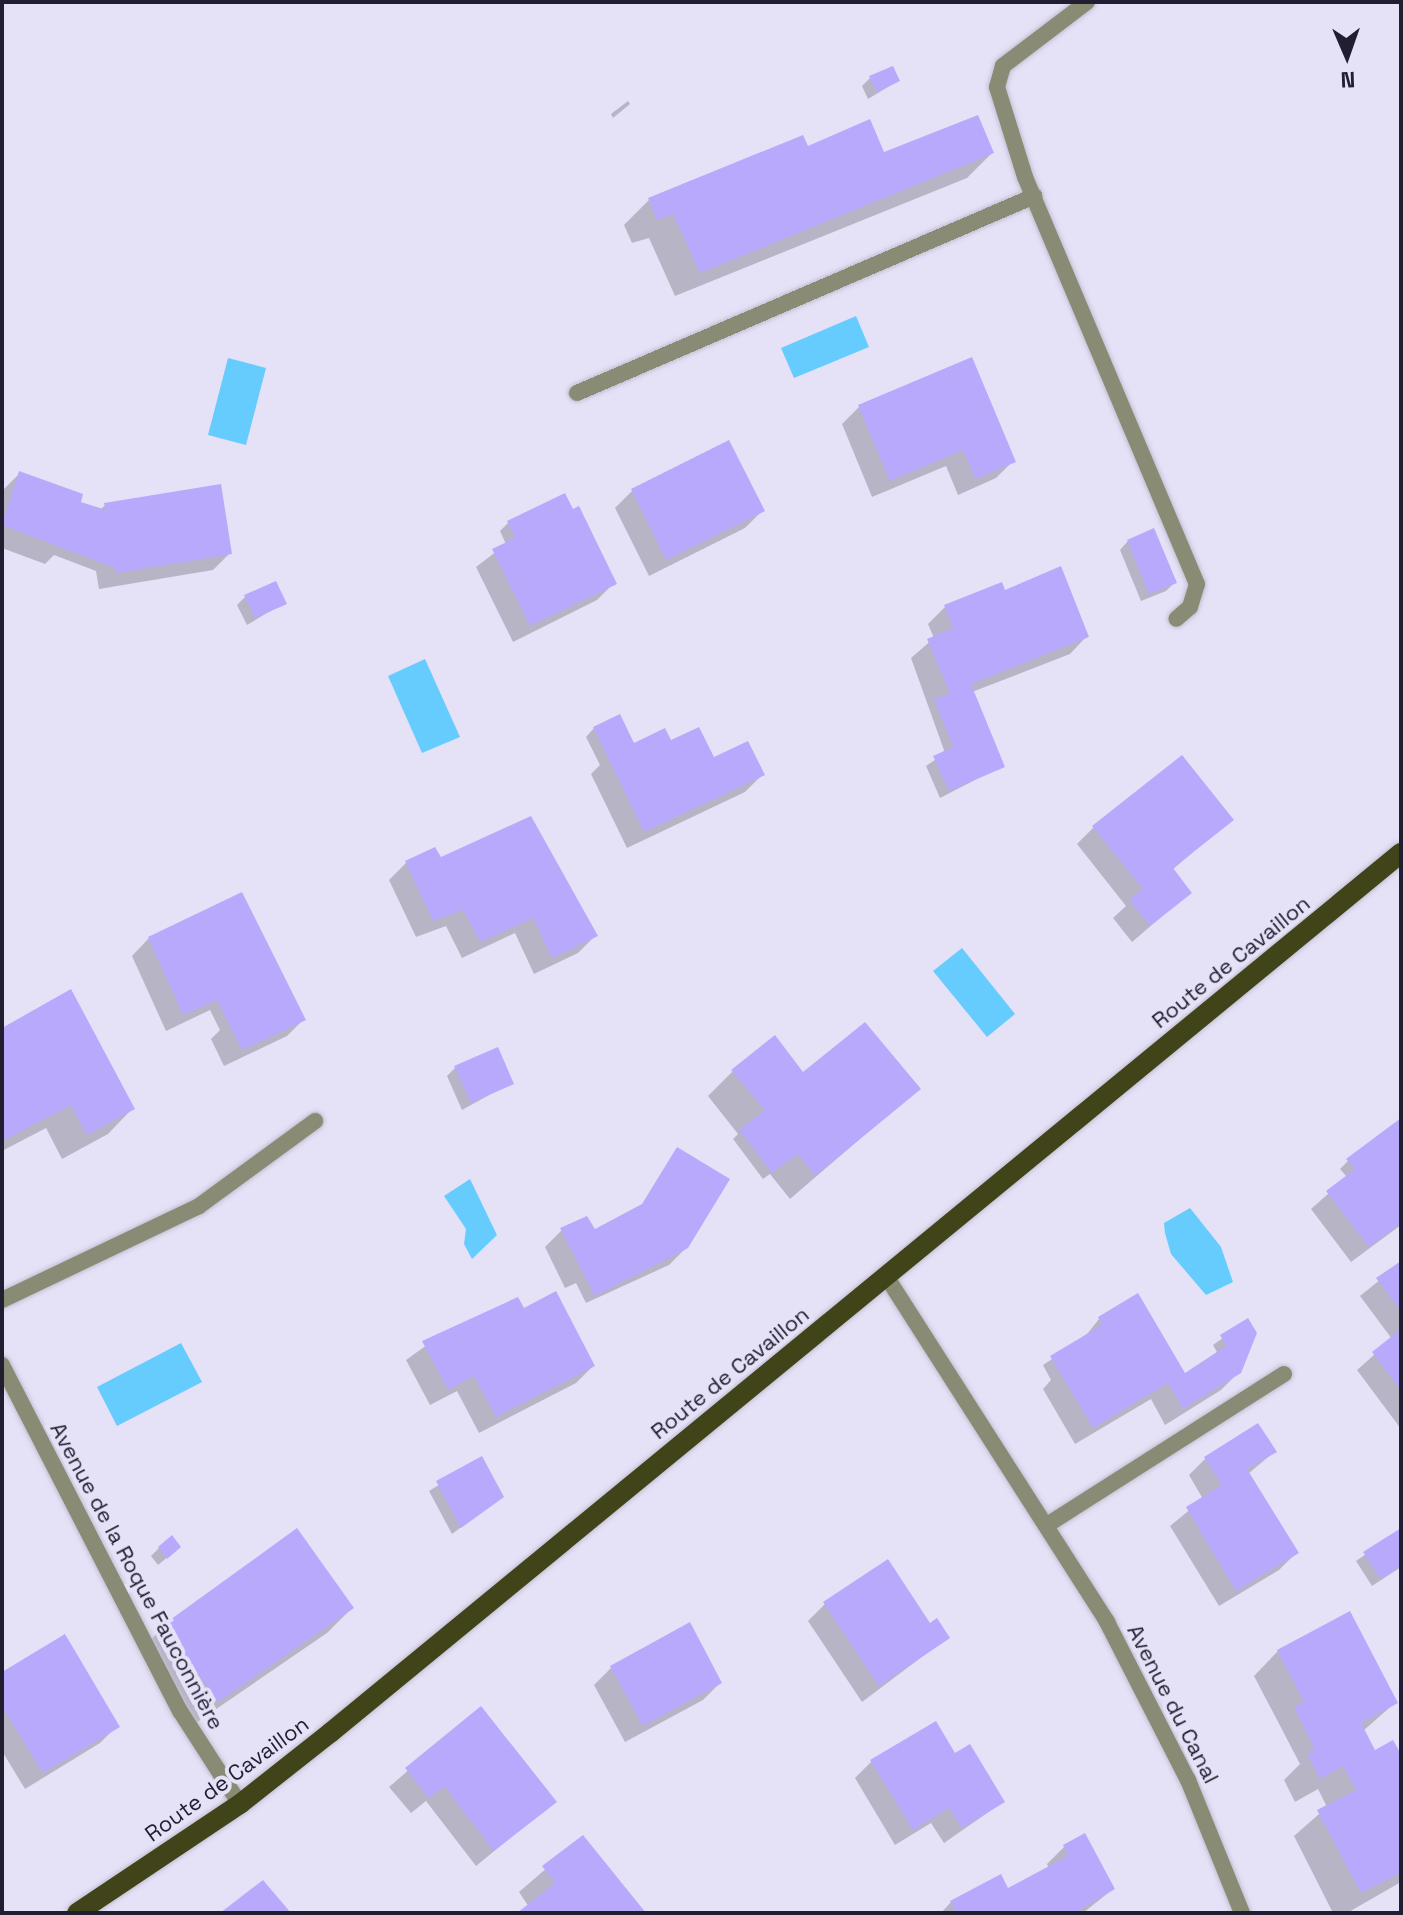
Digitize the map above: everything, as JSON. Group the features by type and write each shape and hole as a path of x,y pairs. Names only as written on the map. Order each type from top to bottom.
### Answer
{"main road":[{"name":"Route de Cavaillon","path":"77,1913 240,1804 1401,853"}],"street":[{"path":"1087,2 1003,66 997,87 1034,196 1197,584 1190,607 1176,619"},
{"path":"577,393 1034,196"},
{"path":"2,1300 199,1206 315,1121"},
{"name":"Avenue du Canal","path":"886,1276 1107,1622 1188,1780 1242,1913"},
{"name":"Avenue de la Roque Fauconnière","path":"2,1365 180,1711 240,1804"},
{"path":"1047,1525 1284,1374"}],"water":[{"path":"856,316 869,347 794,378 781,348"},
{"path":"228,358 266,368 246,445 208,435"},
{"path":"425,659 460,737 422,753 388,676"},
{"path":"962,948 1015,1014 987,1037 933,971"},
{"path":"470,1179 497,1235 472,1259 464,1244 466,1229 444,1196"},
{"path":"1190,1208 1221,1247 1233,1282 1206,1295 1171,1254 1165,1233 1164,1223"},
{"path":"181,1343 202,1382 117,1426 97,1387"}],"building":[{"path":"893,66 900,81 877,92 869,76"},
{"path":"978,115 994,153 700,273 673,214 657,220 648,198 803,135 808,146 870,119 884,152"},
{"path":"972,357 1016,462 975,479 963,450 890,481 858,405"},
{"path":"729,440 765,511 666,560 631,489"},
{"path":"19,471 83,494 81,502 106,510 104,503 221,484 232,554 116,573 115,568 2,525"},
{"path":"565,493 573,509 579,506 617,584 530,626 492,549 515,538 507,521"},
{"path":"1154,528 1177,583 1149,594 1127,540"},
{"path":"1061,566 1089,637 971,684 1005,767 949,791 933,756 953,747 934,699 950,693 927,639 953,628 944,605 1002,582 1005,590"},
{"path":"276,581 287,604 255,618 244,595"},
{"path":"620,714 634,743 665,728 671,740 699,727 714,757 748,741 765,775 644,832 593,727"},
{"path":"1182,755 1234,820 1173,868 1192,893 1150,926 1129,900 1143,889 1092,826"},
{"path":"531,816 598,936 552,958 533,918 480,942 463,910 433,921 405,861 435,847 441,857"},
{"path":"242,892 306,1020 242,1050 217,1000 183,1015 148,937"},
{"path":"71,989 135,1109 87,1135 71,1105 2,1141 2,1028"},
{"path":"865,1022 921,1089 815,1176 798,1154 772,1173 739,1130 765,1110 731,1070 775,1035 803,1072"},
{"path":"498,1047 514,1084 471,1103 454,1066"},
{"path":"1401,1118 1401,1223 1369,1247 1326,1191 1355,1169 1346,1159"},
{"path":"677,1147 730,1179 688,1248 595,1296 560,1228 587,1216 595,1229 642,1204"},
{"path":"1401,1261 1401,1311 1376,1278"},
{"path":"556,1291 595,1366 496,1417 474,1376 448,1390 422,1341 518,1297 524,1308"},
{"path":"1138,1293 1185,1373 1226,1346 1220,1335 1248,1318 1257,1333 1241,1373 1183,1409 1168,1383 1093,1428 1050,1356 1102,1325 1098,1317"},
{"path":"1401,1329 1401,1390 1372,1352"},
{"path":"1258,1423 1277,1452 1247,1469 1299,1553 1236,1591 1186,1507 1222,1485 1204,1457"},
{"path":"482,1456 504,1497 461,1528 436,1481"},
{"path":"297,1528 354,1608 218,1702 163,1625"},
{"path":"1401,1528 1401,1566 1381,1579 1363,1552"},
{"path":"172,1535 181,1547 167,1559 158,1547"},
{"path":"888,1559 930,1623 937,1618 950,1638 879,1686 823,1602"},
{"path":"1350,1611 1398,1703 1361,1723 1375,1750 1393,1740 1401,1754 1401,1872 1361,1893 1317,1810 1356,1790 1343,1766 1320,1779 1307,1754 1315,1750 1294,1707 1304,1702 1277,1650"},
{"path":"690,1622 722,1683 643,1726 610,1666"},
{"path":"65,1634 120,1727 43,1773 2,1707 2,1672"},
{"path":"481,1706 557,1802 494,1851 444,1786 429,1798 405,1768"},
{"path":"936,1721 955,1753 970,1744 1005,1802 962,1828 949,1808 913,1830 870,1760"},
{"path":"1085,1833 1115,1889 1074,1913 957,1913 950,1901 1001,1874 1008,1888 1068,1856 1063,1845"},
{"path":"583,1835 646,1913 517,1913 555,1883 542,1866"},
{"path":"263,1880 291,1913 220,1913"}]}
